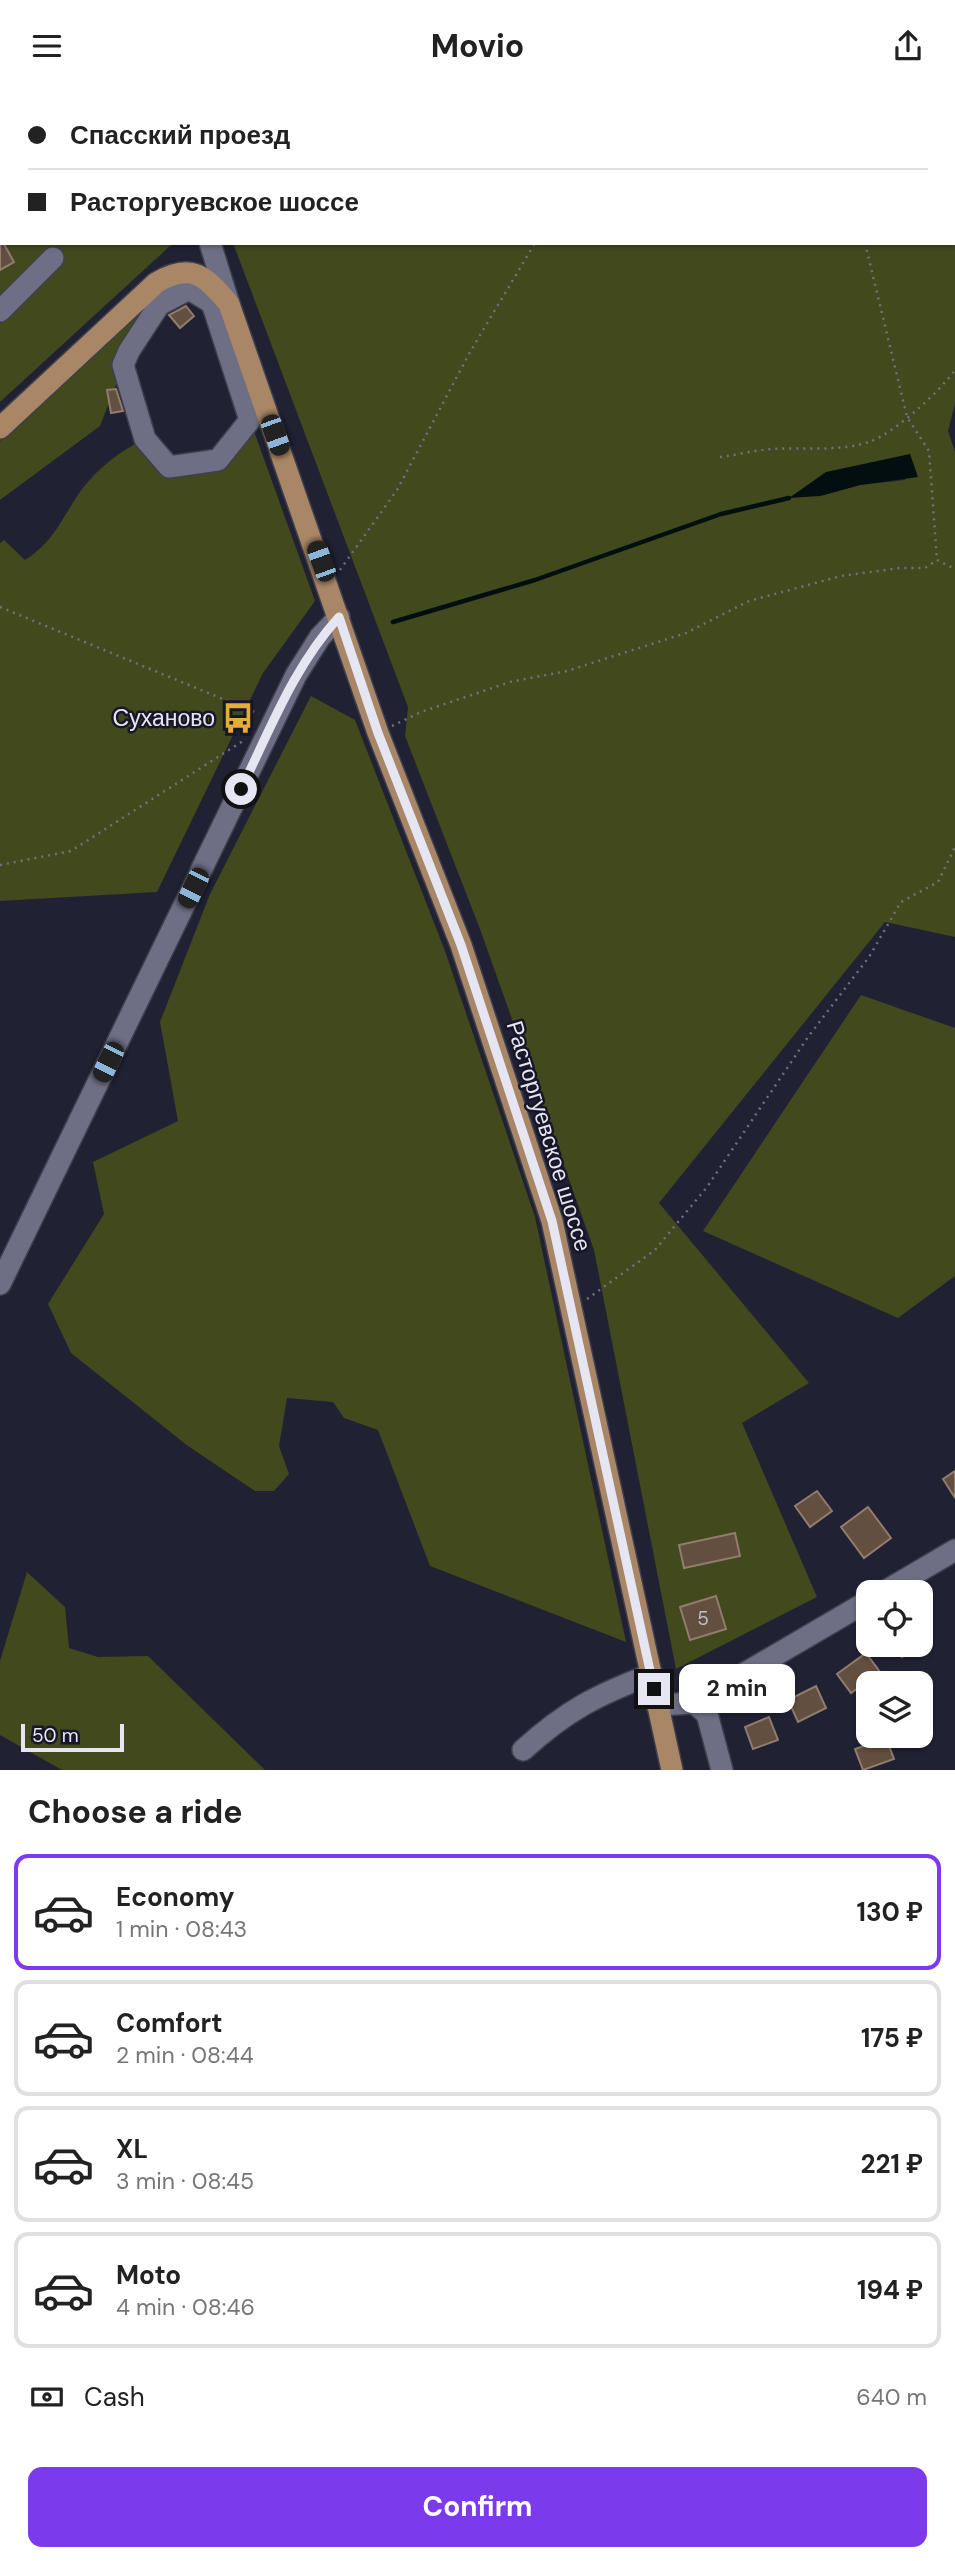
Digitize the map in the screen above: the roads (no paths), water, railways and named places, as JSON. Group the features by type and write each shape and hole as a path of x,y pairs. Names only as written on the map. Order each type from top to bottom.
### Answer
{"main road":[{"path":"0,428 156,283 172,274 187,272 201,275 229,304"},
{"name":"Расторгуевское шоссе","path":"229,304 378,733 461,945 552,1221 672,1770"}],"street":[{"path":"212,245 229,304"},
{"path":"0,311 53,258"},
{"path":"190,289 212,303 250,420 218,460 169,467 145,439 123,365 159,305 190,289"},
{"path":"0,1284 296,675 320,637 339,617"},
{"path":"904,1580 955,1549"},
{"path":"657,1705 694,1703 856,1608"},
{"path":"523,1750 545,1730 590,1698 652,1674"},
{"path":"694,1703 707,1714 722,1770"}],"waterway":[{"path":"393,622 535,580 721,514 789,498"}],"place":[{"name":"Суханово","path":"238,718"}]}
